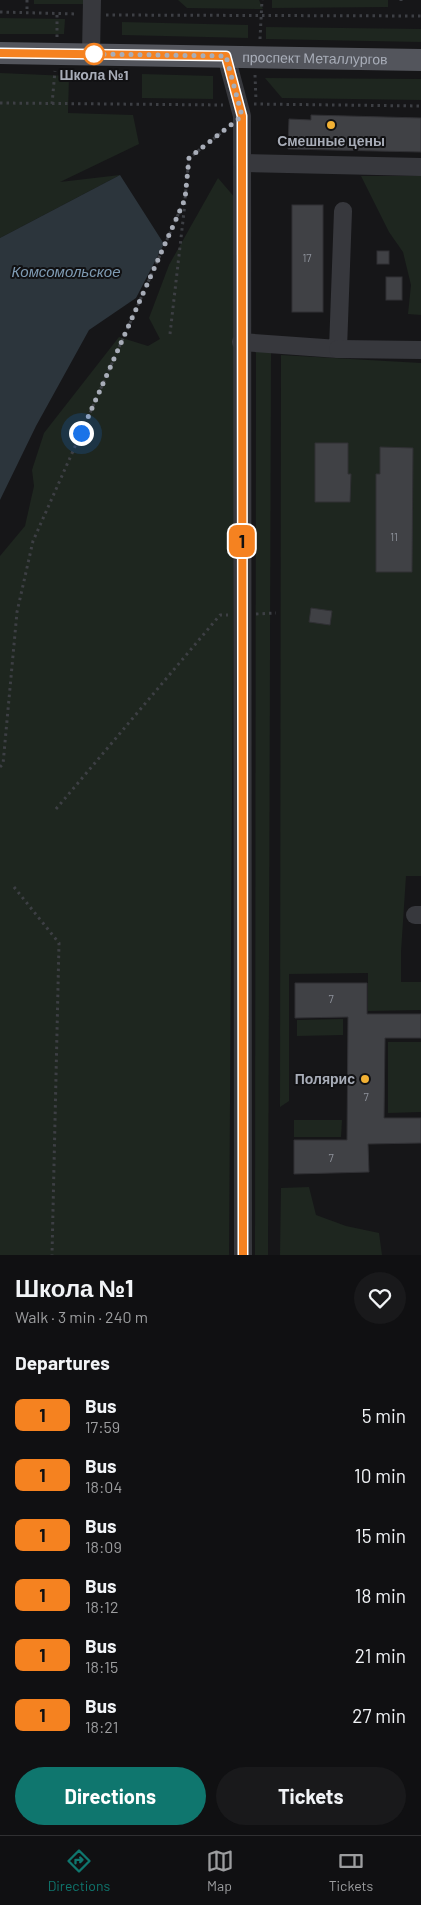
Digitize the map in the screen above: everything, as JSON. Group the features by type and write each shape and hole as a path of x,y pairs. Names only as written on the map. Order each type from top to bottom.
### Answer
{"main road":[{"name":"проспект Металлургов","path":"0,53 421,60"}],"street":[{"path":"91,54 92,8"},
{"path":"226,56 246,108 242,163 243,1255"},
{"path":"242,163 421,167"},
{"path":"338,349 343,211"},
{"path":"242,342 338,349 421,350"}],"path":[{"path":"27,0 27,12"},
{"path":"170,334 189,158 246,108 259,57 262,0"},
{"path":"0,12 92,8 262,16 421,16"},
{"path":"0,103 246,108 421,106"},
{"path":"0,767 3,764 17,612 33,541 185,199"},
{"path":"56,809 220,615 276,613"},
{"path":"14,887 59,943 52,1255"}],"shaded area":[{"path":"34,0 83,0 83,4 34,4"},
{"path":"178,0 259,0 263,9 187,8"},
{"path":"272,0 388,0 388,7 272,8"},
{"path":"0,18 65,19 64,34 0,34"},
{"path":"122,22 248,25 248,38 122,35"},
{"path":"266,27 421,29 421,42 266,39"},
{"path":"0,73 69,76 68,113 133,115 139,144 60,182 120,175 0,238"},
{"path":"142,74 213,76 213,99 142,98"},
{"path":"265,78 421,79 421,100 282,98"},
{"path":"361,176 421,176 421,315 408,314 411,285 403,252 389,232"},
{"path":"218,178 236,199 229,1255 0,1255 0,556 25,526 34,486 32,470 44,433 119,337 148,346 160,339 149,318 169,265"},
{"path":"256,351 271,352 268,1255 255,1255"},
{"path":"281,355 421,363 421,876 406,876 401,982 421,982 421,1010 368,1011 368,973 289,974 289,1101 280,1107"},
{"path":"343,1019 343,1035 297,1036 297,1020"},
{"path":"388,1042 421,1042 421,1112 388,1113"},
{"path":"294,1120 342,1120 341,1137 294,1137"},
{"path":"309,1187 316,1215 346,1226 379,1233 382,1255 280,1255 281,1188"}],"water":[{"name":"Комсомольское","path":"120,175 164,244 136,298 89,330 36,426 0,500 0,238"}],"building":[{"path":"311,115 421,118 421,152 288,149 289,119 311,120"},
{"path":"292,205 323,205 323,312 292,312"},
{"path":"377,251 389,251 389,264 377,264"},
{"path":"386,277 402,277 402,300 386,300"},
{"path":"315,443 348,443 348,474 351,474 350,502 315,502"},
{"path":"380,447 413,448 412,572 376,572 376,474 380,474"},
{"path":"311,608 332,611 330,625 309,622"},
{"path":"295,983 367,983 367,1014 421,1014 421,1038 385,1038 384,1118 421,1118 421,1143 368,1144 369,1172 294,1174 294,1140 347,1140 348,1017 295,1018"}],"bus line":[{"name":"1","path":"0,53 226,56 242,116 243,1255"}],"place":[{"name":"Школа №1","path":"94,54"},
{"name":"Смешные цены","path":"331,125"},
{"name":"Полярис","path":"365,1079"}],"route":[{"path":"81,433 185,199 189,158 242,116 226,56 91,54 94,54"}]}
